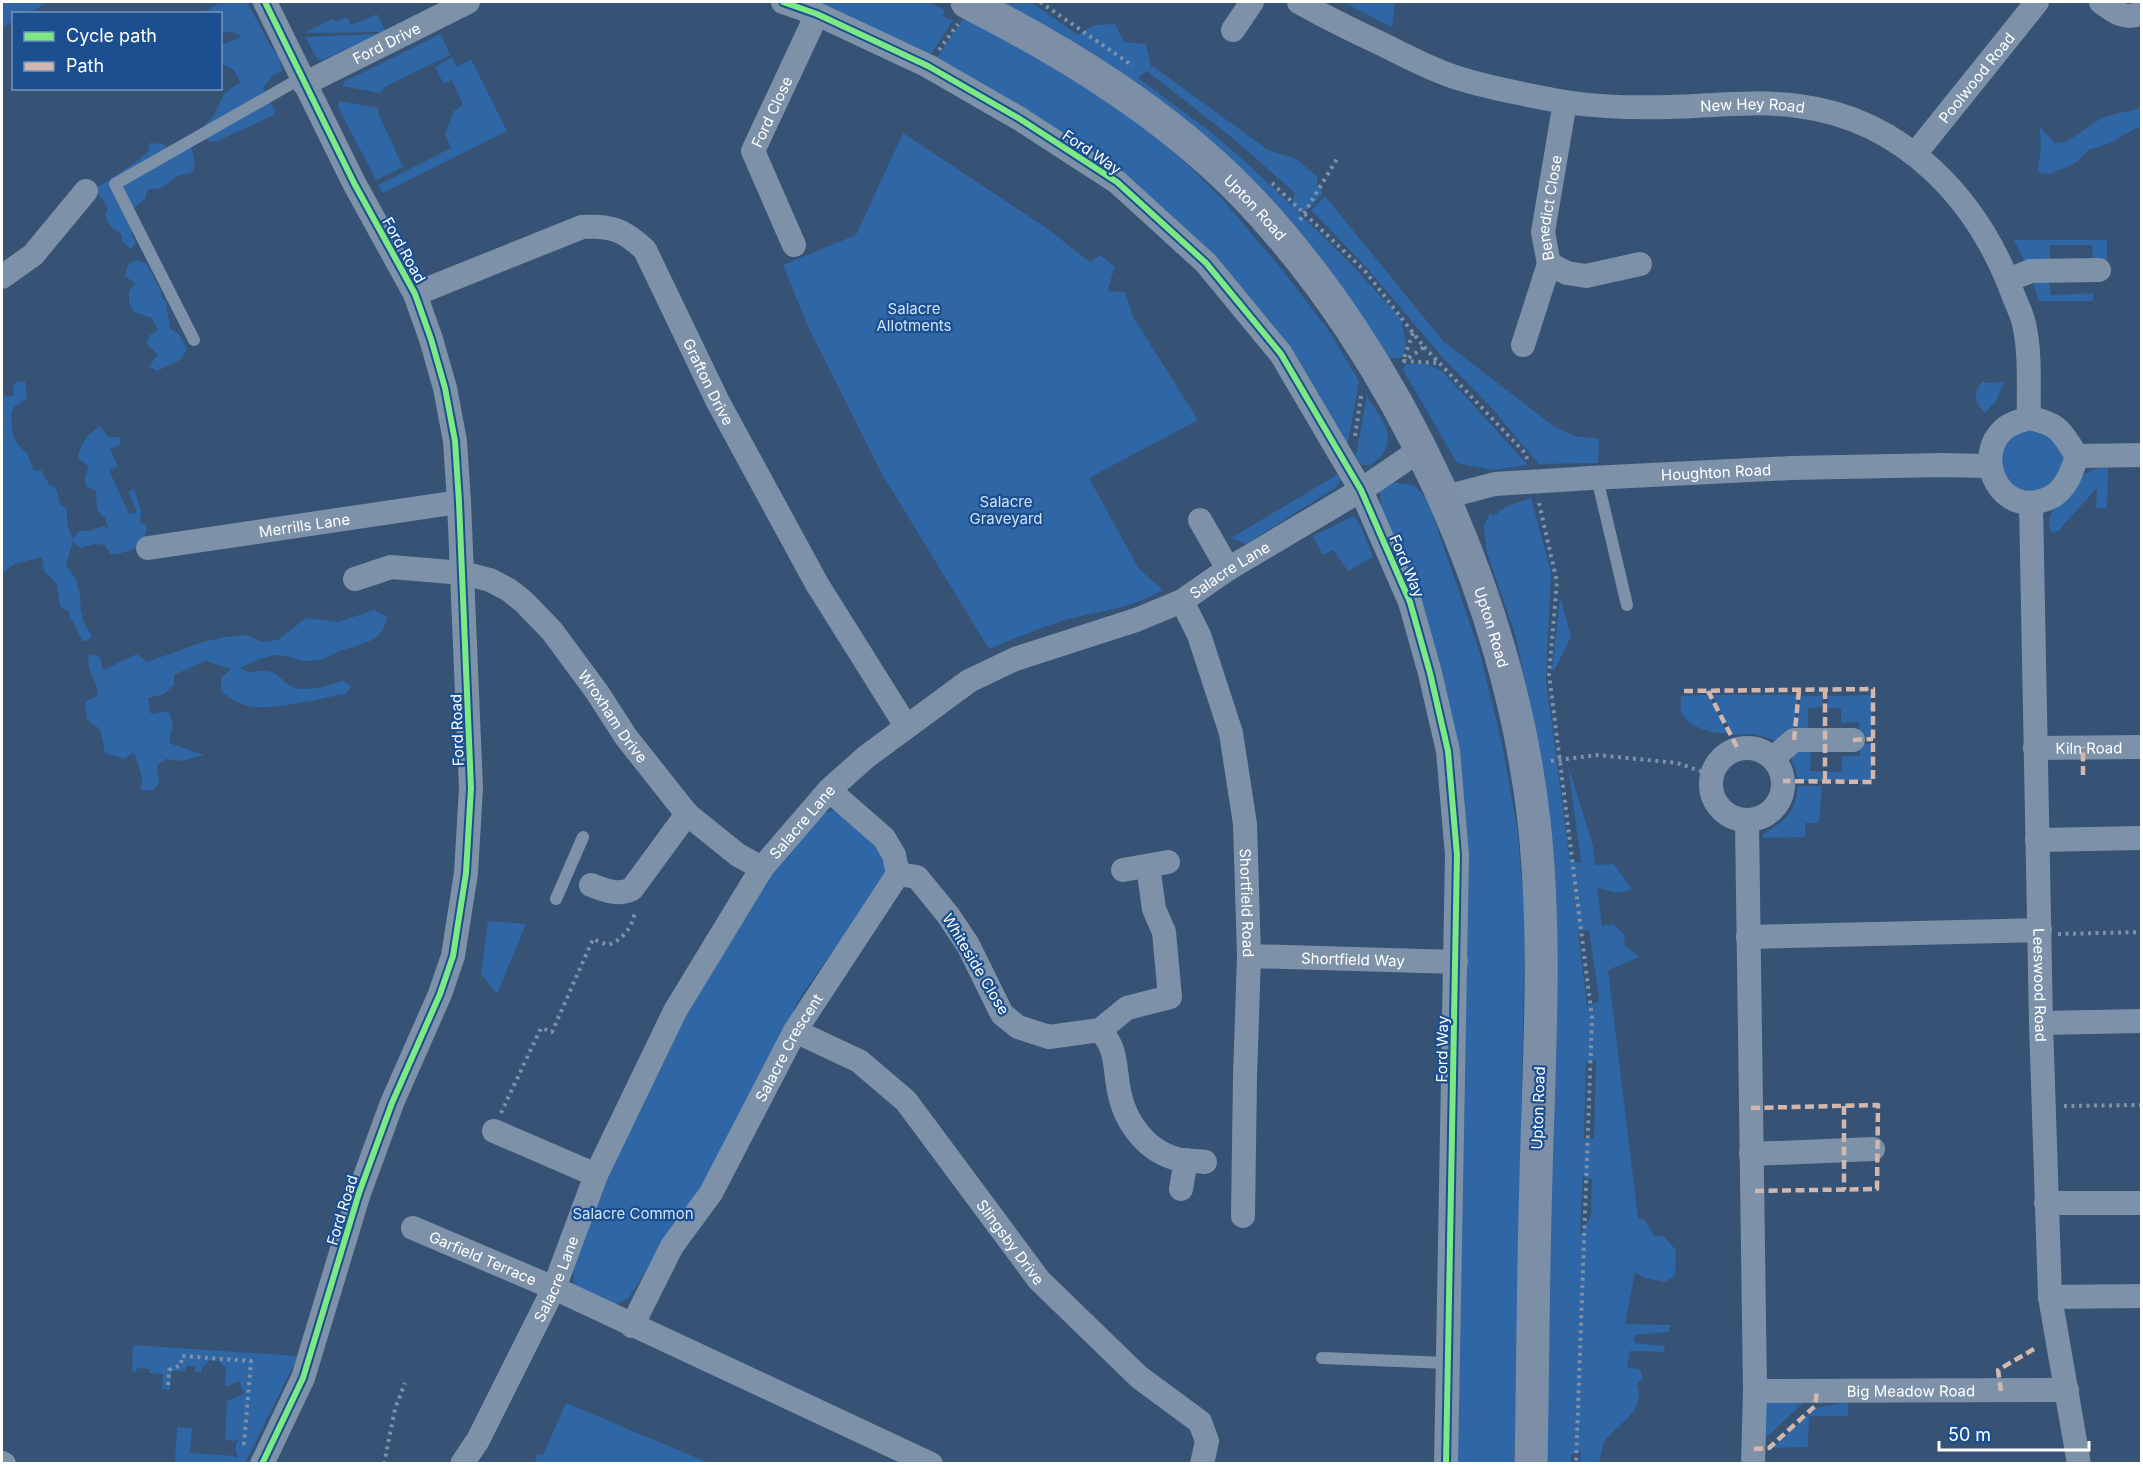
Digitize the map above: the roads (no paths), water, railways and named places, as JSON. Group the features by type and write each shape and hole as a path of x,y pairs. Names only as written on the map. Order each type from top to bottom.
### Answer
{"main road":[{"name":"Upton Road","path":"965,10 1030,34 1136,102 1195,149 1243,193 1286,242 1341,313 1381,376 1445,497 1500,647 1515,706 1534,821 1539,883 1541,965 1531,1464"}],"street":[{"name":"Ford Road","path":"263,1460 303,1378 358,1193 392,1103 440,994 453,956 466,873 471,788 459,502 455,441 445,388 433,344 415,294 354,183 265,2"},
{"name":"Ford Drive","path":"302,81 468,2"},
{"name":"Ford Way","path":"783,2 816,14 928,66 1020,119 1117,182 1206,263 1281,354 1361,490 1410,602 1430,673 1448,751 1457,855 1446,1464"},
{"path":"1233,30 1252,2"},
{"name":"New Hey Road","path":"1299,2 1420,63 1458,78 1565,102 1616,107 1761,103 1798,106 1831,112 1874,128 1915,154 1941,176 1974,215 1992,246 2008,280 2024,324 2028,362 2029,418"},
{"name":"Poolwood Road","path":"1915,154 2037,2"},
{"path":"2101,2 2125,17 2136,16 2142,12"},
{"name":"Ford Close","path":"794,245 753,151 816,14"},
{"name":"Benedict Close","path":"1523,345 1549,264 1543,232 1565,102"},
{"path":"2,277 33,255 86,191"},
{"name":"Grafton Drive","path":"415,294 582,227 600,226 617,229 632,237 645,250 718,402 817,584 906,726"},
{"path":"1549,264 1567,273 1586,276 1640,264"},
{"path":"2008,280 2031,271 2100,270"},
{"path":"2029,418 2048,422 2061,431 2078,456 2061,491 2048,499 2031,503 2015,500 2001,490 1989,466 1991,447 2002,430 2013,422 2029,418"},
{"name":"Salacre Lane","path":"462,1464 478,1440 554,1288 596,1175 675,1011 762,868 829,790 866,757 969,681 1015,659 1136,620 1182,601 1228,569 1361,490 1420,450"},
{"path":"2078,456 2142,455"},
{"name":"Houghton Road","path":"1445,497 1495,484 1597,478 1791,468 1989,466"},
{"name":"Merrills Lane","path":"148,548 459,502"},
{"name":"Leeswood Road","path":"2031,503 2041,1023 2050,1297 2079,1464"},
{"path":"1200,520 1228,569"},
{"name":"Wroxham Drive","path":"355,579 391,567 463,573 490,580 509,590 552,631 597,692 626,737 687,814 738,855 762,868"},
{"name":"Shortfield Road","path":"1182,601 1199,635 1231,733 1245,824 1249,956 1243,1216"},
{"path":"1773,758 1794,740 1853,740"},
{"path":"1747,747 1762,750 1773,758 1781,769 1784,784 1781,799 1773,810 1763,818 1748,821 1733,818 1721,810 1714,800 1710,784 1721,758 1733,750 1747,747"},
{"name":"Kiln Road","path":"2035,748 2142,747"},
{"path":"829,790 884,838 894,855 898,874"},
{"path":"586,883 627,891 632,889 687,814"},
{"path":"1748,821 1755,1391 1753,1464"},
{"path":"2037,840 2142,838"},
{"path":"1123,870 1158,864 1154,909 1164,932 1180,998 1127,1008 1100,1030 1109,1040 1115,1056 1119,1091 1125,1114 1139,1135 1158,1150 1196,1161 1181,1189"},
{"name":"Whiteside Close","path":"898,874 917,877 942,907 968,945 1002,1014 1018,1027 1049,1037 1100,1030"},
{"name":"Salacre Crescent","path":"633,1326 672,1246 711,1193 795,1031 898,874"},
{"path":"1748,937 2040,933"},
{"name":"Shortfield Way","path":"1249,956 1456,962"},
{"path":"2041,1023 2142,1022"},
{"name":"Slingsby Drive","path":"795,1031 859,1061 906,1101 1039,1280 1139,1377 1200,1422 1207,1441 1202,1464"},
{"path":"494,1131 596,1175"},
{"path":"1751,1154 1873,1149"},
{"path":"2046,1203 2142,1203"},
{"name":"Garfield Terrace","path":"413,1228 554,1288"},
{"path":"554,1288 931,1464"},
{"path":"2050,1297 2142,1296"},
{"name":"Big Meadow Road","path":"1755,1391 2067,1390"}],"lane":[{"path":"194,340 115,184 302,81"},
{"path":"1597,478 1627,605"},
{"path":"556,899 586,883 583,837"},
{"path":"1322,1358 1448,1363"}],"park label":[{"name":"Salacre Allotments","path":"914,316"},
{"name":"Salacre Graveyard","path":"1006,510"},
{"name":"Salacre Common","path":"633,1213"}]}
